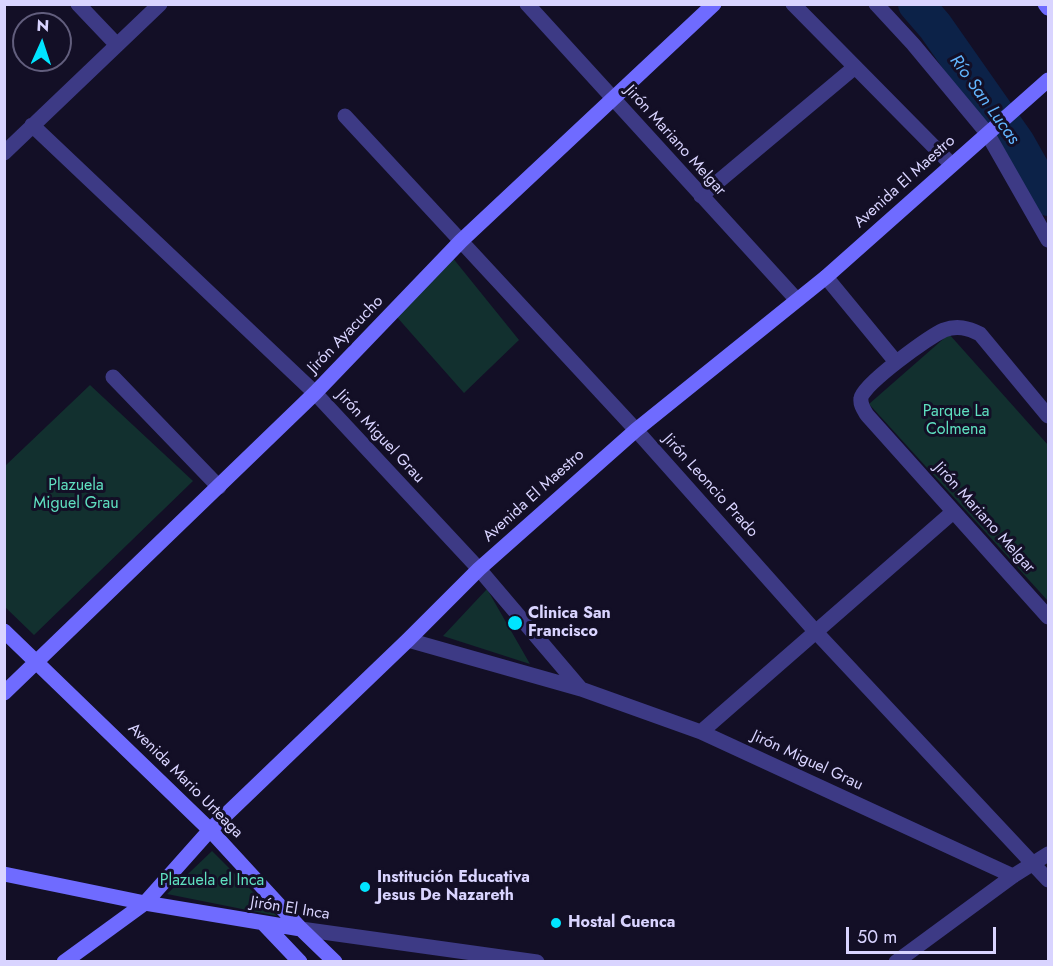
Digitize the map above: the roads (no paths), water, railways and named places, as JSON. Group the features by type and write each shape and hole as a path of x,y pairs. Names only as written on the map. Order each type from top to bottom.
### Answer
{"street":[{"path":"78,4 117,45"},
{"path":"4,153 160,4"},
{"name":"Jirón Mariano Melgar","path":"528,4 797,300"},
{"name":"Jirón Ayacucho","path":"4,693 315,393 461,241 714,4"},
{"path":"793,4 951,164"},
{"path":"876,4 992,129 1048,240"},
{"path":"1045,4 1048,8"},
{"path":"701,196 855,67"},
{"name":"Avenida El Maestro","path":"64,962 145,903 210,830 479,569 636,430 826,278 951,164 1048,80"},
{"name":"Jirón Leoncio Prado","path":"345,116 636,430 815,631 1048,880"},
{"name":"Jirón Miguel Grau","path":"32,125 315,393 479,569 581,689"},
{"path":"826,278 896,362"},
{"name":"Jirón Mariano Melgar","path":"1048,416 980,334 968,328 956,327 944,330 896,362 863,391 861,398 861,406 867,416 1048,618"},
{"path":"113,377 219,487"},
{"path":"701,732 953,512"},
{"name":"Avenida Mario Urteaga","path":"4,631 210,830 301,930 335,962"},
{"name":"Jirón Miguel Grau","path":"408,640 581,689 701,732 1013,876"},
{"path":"896,962 1013,876 1048,854"},
{"name":"Jirón El Inca","path":"4,874 145,903 301,930 537,962"},
{"path":"263,923 300,962"}],"waterway":[{"name":"Río San Lucas","path":"916,4 935,26 1017,143 1048,198"}],"place":[{"name":"Clinica San Francisco","path":"515,623"},
{"name":"Institución Educativa Jesus De Nazareth","path":"365,887"},
{"name":"Hostal Cuenca","path":"556,923"}],"park label":[{"name":"Parque La Colmena","path":"956,421"},
{"name":"Plazuela Miguel Grau","path":"76,495"},
{"name":"Plazuela el Inca","path":"212,881"}]}
